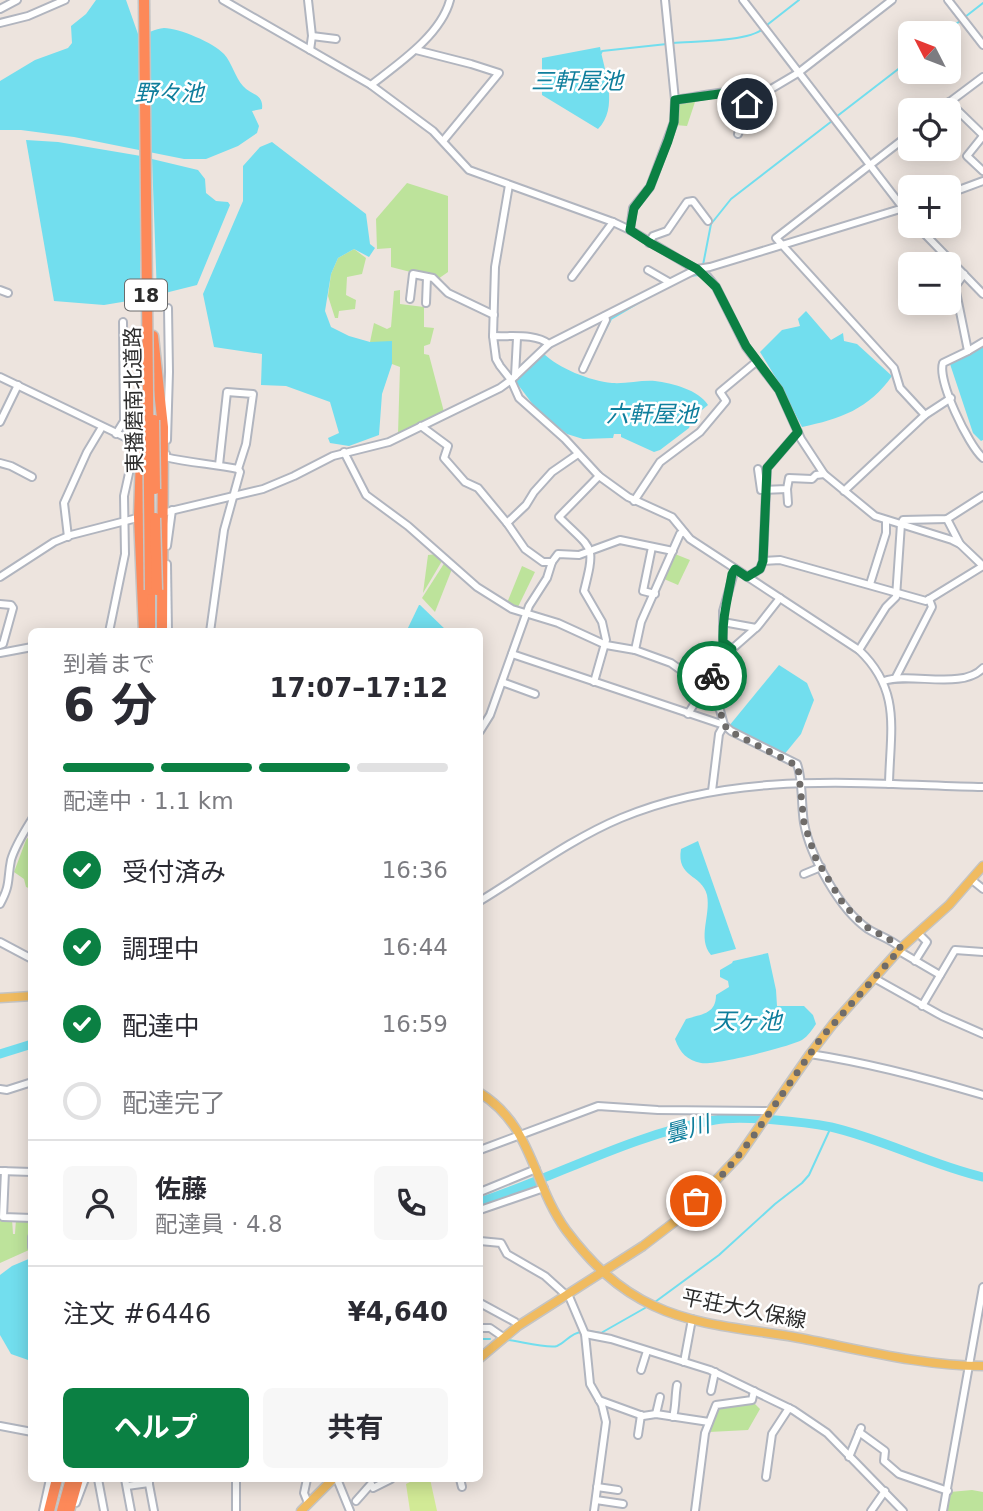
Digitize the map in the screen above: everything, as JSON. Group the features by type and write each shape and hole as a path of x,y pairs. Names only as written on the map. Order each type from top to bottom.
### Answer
{"highway":[{"name":"東播磨南北道路","path":"146,0 153,590 150,628"},
{"name":"18","path":"149,337 159,389 163,427 161,474 168,511 160,628"},
{"name":"18","path":"144,628 139,517 142,391 149,337"},
{"name":"東播磨南北道路","path":"153,590 159,628"},
{"path":"49,1511 56,1482"},
{"path":"56,1511 64,1482"},
{"path":"62,1511 70,1482"},
{"path":"71,1511 77,1482"}],"main road":[{"path":"483,1355 518,1325 674,1223 725,1172 810,1054 874,978 949,905 983,866"},
{"path":"0,998 28,996"},
{"name":"平荘大久保線","path":"483,1095 505,1113 521,1135 560,1221 602,1272 653,1306 692,1320 927,1361 983,1366"},
{"path":"301,1511 332,1482"}],"street":[{"path":"0,8 17,0"},
{"path":"0,23 28,16 65,0"},
{"path":"223,0 371,85 419,120 443,141 469,170 613,222 697,269 716,287 746,346 779,390 798,432 824,474 869,513 960,544"},
{"path":"308,0 313,36 310,50"},
{"path":"371,85 416,50 442,18 450,0"},
{"path":"630,230 634,208 650,187 674,122 675,100 665,0"},
{"path":"743,0 898,197"},
{"path":"675,100 741,91 761,95 798,73 892,0"},
{"path":"948,0 983,45"},
{"path":"313,36 335,39"},
{"path":"416,50 499,73 443,141"},
{"path":"954,98 983,77"},
{"path":"738,134 748,107 741,91"},
{"path":"961,114 983,136 967,156 983,171"},
{"path":"898,143 776,238 894,368 900,388 925,415"},
{"path":"961,189 983,181"},
{"path":"509,185 495,267 493,336 496,359 513,378"},
{"path":"649,243 653,236 667,232 687,202 693,201 708,221"},
{"path":"0,577 45,548 68,537 284,481 344,452 389,442 513,378 549,344 697,269 898,210"},
{"path":"572,276 613,222"},
{"path":"929,238 983,294"},
{"path":"648,270 669,282"},
{"path":"964,274 955,286 968,351"},
{"path":"411,299 412,275 427,277 435,280 448,293 494,315"},
{"path":"426,303 427,277"},
{"path":"0,290 8,293"},
{"path":"168,308 169,424 165,457 239,470"},
{"path":"583,369 606,320 605,316"},
{"path":"116,434 124,421 121,325"},
{"path":"493,336 542,339 549,344"},
{"path":"517,338 513,378 519,398 599,476 634,500 672,517 690,539 859,650 871,662 884,681 891,710 889,784"},
{"path":"983,342 943,363 941,372 969,443 983,458"},
{"path":"634,500 660,462 700,432 726,401 720,392 756,362"},
{"path":"0,377 126,438 135,446 124,496 125,554 110,628"},
{"path":"0,422 18,385"},
{"path":"211,628 224,530 246,444 253,394 228,391 219,465"},
{"path":"844,491 925,415 951,398"},
{"path":"126,438 134,426"},
{"path":"421,426 448,446 443,458 465,482 478,488 529,554 542,562 552,562"},
{"path":"68,537 64,503 87,452 102,427"},
{"path":"747,577 760,569 763,561 765,490 769,463 798,432"},
{"path":"344,452 355,477 374,503 408,526 477,587 512,608 558,623 606,645 635,650 671,663 703,690 720,710 724,725 719,734 712,791"},
{"path":"507,523 526,505 552,472 578,454"},
{"path":"0,463 32,477"},
{"path":"758,469 760,488 787,489"},
{"path":"788,503 787,478 811,479 824,474"},
{"path":"594,682 606,645 602,622 584,591 591,567 591,552 559,517 599,476"},
{"path":"859,650 897,593 903,520 947,519 983,496"},
{"path":"168,511 168,628"},
{"path":"763,561 779,560 926,601 983,566 960,544 947,519"},
{"path":"870,584 886,533 886,520"},
{"path":"635,650 641,622 684,532"},
{"path":"483,726 490,715 530,606 547,578 552,562 561,553 579,555 620,540 673,551"},
{"path":"125,554 141,547"},
{"path":"652,547 643,592 655,594"},
{"path":"732,649 723,642 723,611 735,569"},
{"path":"688,714 723,657 756,628 780,598"},
{"path":"897,677 932,607 929,600"},
{"path":"0,645 4,645 13,608 11,605 1,606"},
{"path":"723,622 756,628"},
{"path":"0,653 28,648"},
{"path":"512,654 724,725 731,732 797,764 804,803 804,823 821,867 844,905 869,929 886,937 915,961 940,975"},
{"path":"884,681 897,677 947,680 977,674 983,668"},
{"path":"502,682 535,694"},
{"path":"483,899 601,827 664,803 712,791 799,783 983,787"},
{"path":"0,904 9,883 14,851 28,830"},
{"path":"804,874 821,867"},
{"path":"972,880 983,889"},
{"path":"915,961 928,942 918,933"},
{"path":"0,942 28,957"},
{"path":"922,1006 957,948 983,952"},
{"path":"874,978 922,1006 983,1034"},
{"path":"810,1054 854,1060 983,1095"},
{"path":"0,1089 17,1088 28,1084"},
{"path":"483,1149 598,1106 658,1110 770,1111"},
{"path":"483,1191 536,1170"},
{"path":"28,1172 2,1171 3,1217 28,1218"},
{"path":"483,1209 543,1187"},
{"path":"483,1241 501,1243 507,1254 545,1276 567,1294 586,1334 590,1384 606,1422 594,1511"},
{"path":"943,1511 983,1287"},
{"path":"483,1305 518,1325"},
{"path":"684,1362 692,1320"},
{"path":"483,1328 490,1328 503,1337"},
{"path":"586,1334 611,1339 715,1372 809,1419 827,1433 903,1511"},
{"path":"641,1370 647,1351"},
{"path":"711,1391 715,1372"},
{"path":"673,1417 677,1385"},
{"path":"695,1511 705,1433 716,1405 752,1400 754,1391"},
{"path":"656,1414 660,1396"},
{"path":"599,1400 641,1415 656,1414 709,1422"},
{"path":"766,1476 772,1434 789,1408"},
{"path":"638,1435 641,1415"},
{"path":"0,1436 0,1426 28,1431"},
{"path":"849,1457 860,1430 885,1451 884,1461 899,1474 948,1492"},
{"path":"43,1511 49,1482"},
{"path":"71,1511 84,1482"},
{"path":"99,1482 104,1511"},
{"path":"148,1482 154,1511"},
{"path":"236,1482 236,1511"},
{"path":"305,1482 303,1493 308,1503"},
{"path":"336,1482 350,1511"},
{"path":"461,1482 462,1487"},
{"path":"126,1483 131,1511"},
{"path":"356,1501 372,1486"},
{"path":"597,1487 618,1490"},
{"path":"871,1511 885,1491"},
{"path":"596,1500 622,1504"}],"green space":[{"path":"696,99 687,126 675,125 677,101"},
{"path":"407,183 448,196 448,272 438,279 391,267 391,248 377,249 376,219"},
{"path":"354,249 366,258 362,274 347,277 346,295 356,300 355,309 339,311 338,318 335,318 328,296 331,274 338,258"},
{"path":"400,290 400,304 424,307 424,327 434,328 430,344 424,346 424,354 429,355 444,412 398,434 400,367 392,364 392,342 370,342 374,323 387,329 391,327 394,291"},
{"path":"437,554 442,561 423,593 428,555"},
{"path":"675,554 690,560 678,585 664,579"},
{"path":"445,562 452,569 435,612 422,598"},
{"path":"522,566 535,572 517,609 507,603"},
{"path":"28,838 28,888 24,879 14,872"},
{"path":"0,1174 2,1176 0,1219"},
{"path":"0,1219 12,1219 13,1234 16,1219 28,1221 28,1250 0,1263"},
{"path":"753,1402 760,1409 748,1430 709,1432 707,1429 716,1413 724,1406"},
{"path":"431,1482 437,1511 410,1511 406,1484"},
{"path":"950,1492 983,1492 983,1511 946,1511"}],"water":[{"name":"野々池","path":"96,0 126,0 138,34 164,28 213,45 227,58 243,86 261,100 262,109 252,111 259,126 257,133 238,146 206,159 184,159 74,137 0,130 0,81 35,60 68,48 72,43 71,26 86,14"},
{"name":"三軒屋池","path":"600,47 609,101 608,111 598,129 542,95 542,58"},
{"path":"26,140 58,142 141,156 140,299 104,305 54,301"},
{"path":"272,142 366,214 370,244 375,248 369,257 354,249 338,258 331,274 325,311 331,327 349,336 370,342 392,341 392,364 382,394 379,435 349,446 330,443 328,438 339,433 330,402 286,386 261,385 262,354 214,347 203,294 243,201 243,166 260,147"},
{"path":"152,159 198,170 205,179 206,193 216,201 228,202 230,205 197,285 157,295"},
{"path":"806,311 831,340 843,333 844,341 857,344 892,376 874,397 853,411 802,427 760,352 782,330 800,326 798,319"},
{"path":"983,346 981,441 973,433 950,364"},
{"name":"六軒屋池","path":"543,353 557,364 584,377 612,383 669,383 692,391 708,405 692,418 689,428 654,452 621,437 621,434 614,434 613,438 583,439 567,434 537,410 516,382"},
{"path":"420,605 444,628 408,628"},
{"path":"779,665 807,683 814,700 801,734 783,756 729,726"},
{"path":"698,841 736,949 711,955 705,941 707,895 700,883 686,871 680,858 681,849"},
{"name":"天ヶ池","path":"768,953 777,1006 804,1006 813,1015 816,1024 811,1031 802,1040 794,1043 735,1059 701,1063 688,1058 675,1039 686,1019 711,1010 716,995 729,987 728,981 720,977 720,970 733,961"},
{"path":"28,1259 28,1360 11,1354 0,1335 0,1275"}],"waterway":[{"path":"767,25 799,0"},
{"path":"965,17 983,3"},
{"path":"673,43 733,39 763,29"},
{"path":"601,53 667,44"},
{"path":"836,117 898,69"},
{"path":"703,265 711,224 731,199 832,121"},
{"path":"689,276 699,275"},
{"path":"594,352 611,319 659,291"},
{"name":"曇川","path":"0,1054 28,1045"},
{"name":"曇川","path":"483,1201 655,1135 685,1126 740,1118 831,1127 983,1177"},
{"path":"655,1302 719,1255 802,1183 809,1175 831,1127"},
{"path":"587,1331 601,1333 645,1308"},
{"path":"507,1340 553,1347 581,1332"},
{"path":"483,1339 490,1339"}],"way so far":[{"path":"696,1201 739,1156 821,1038 901,948 869,929 844,905 816,859 810,842 804,823 798,766 789,759 731,732 724,725 720,710 703,690 712,676"}],"route":[{"path":"712,676 723,657 732,649 723,642 723,611 732,574 735,569 747,577 760,569 763,561 767,468 798,432 779,390 756,362 716,287 707,276 630,230 634,208 650,187 668,141 674,122 675,100 741,91 747,104"}]}
